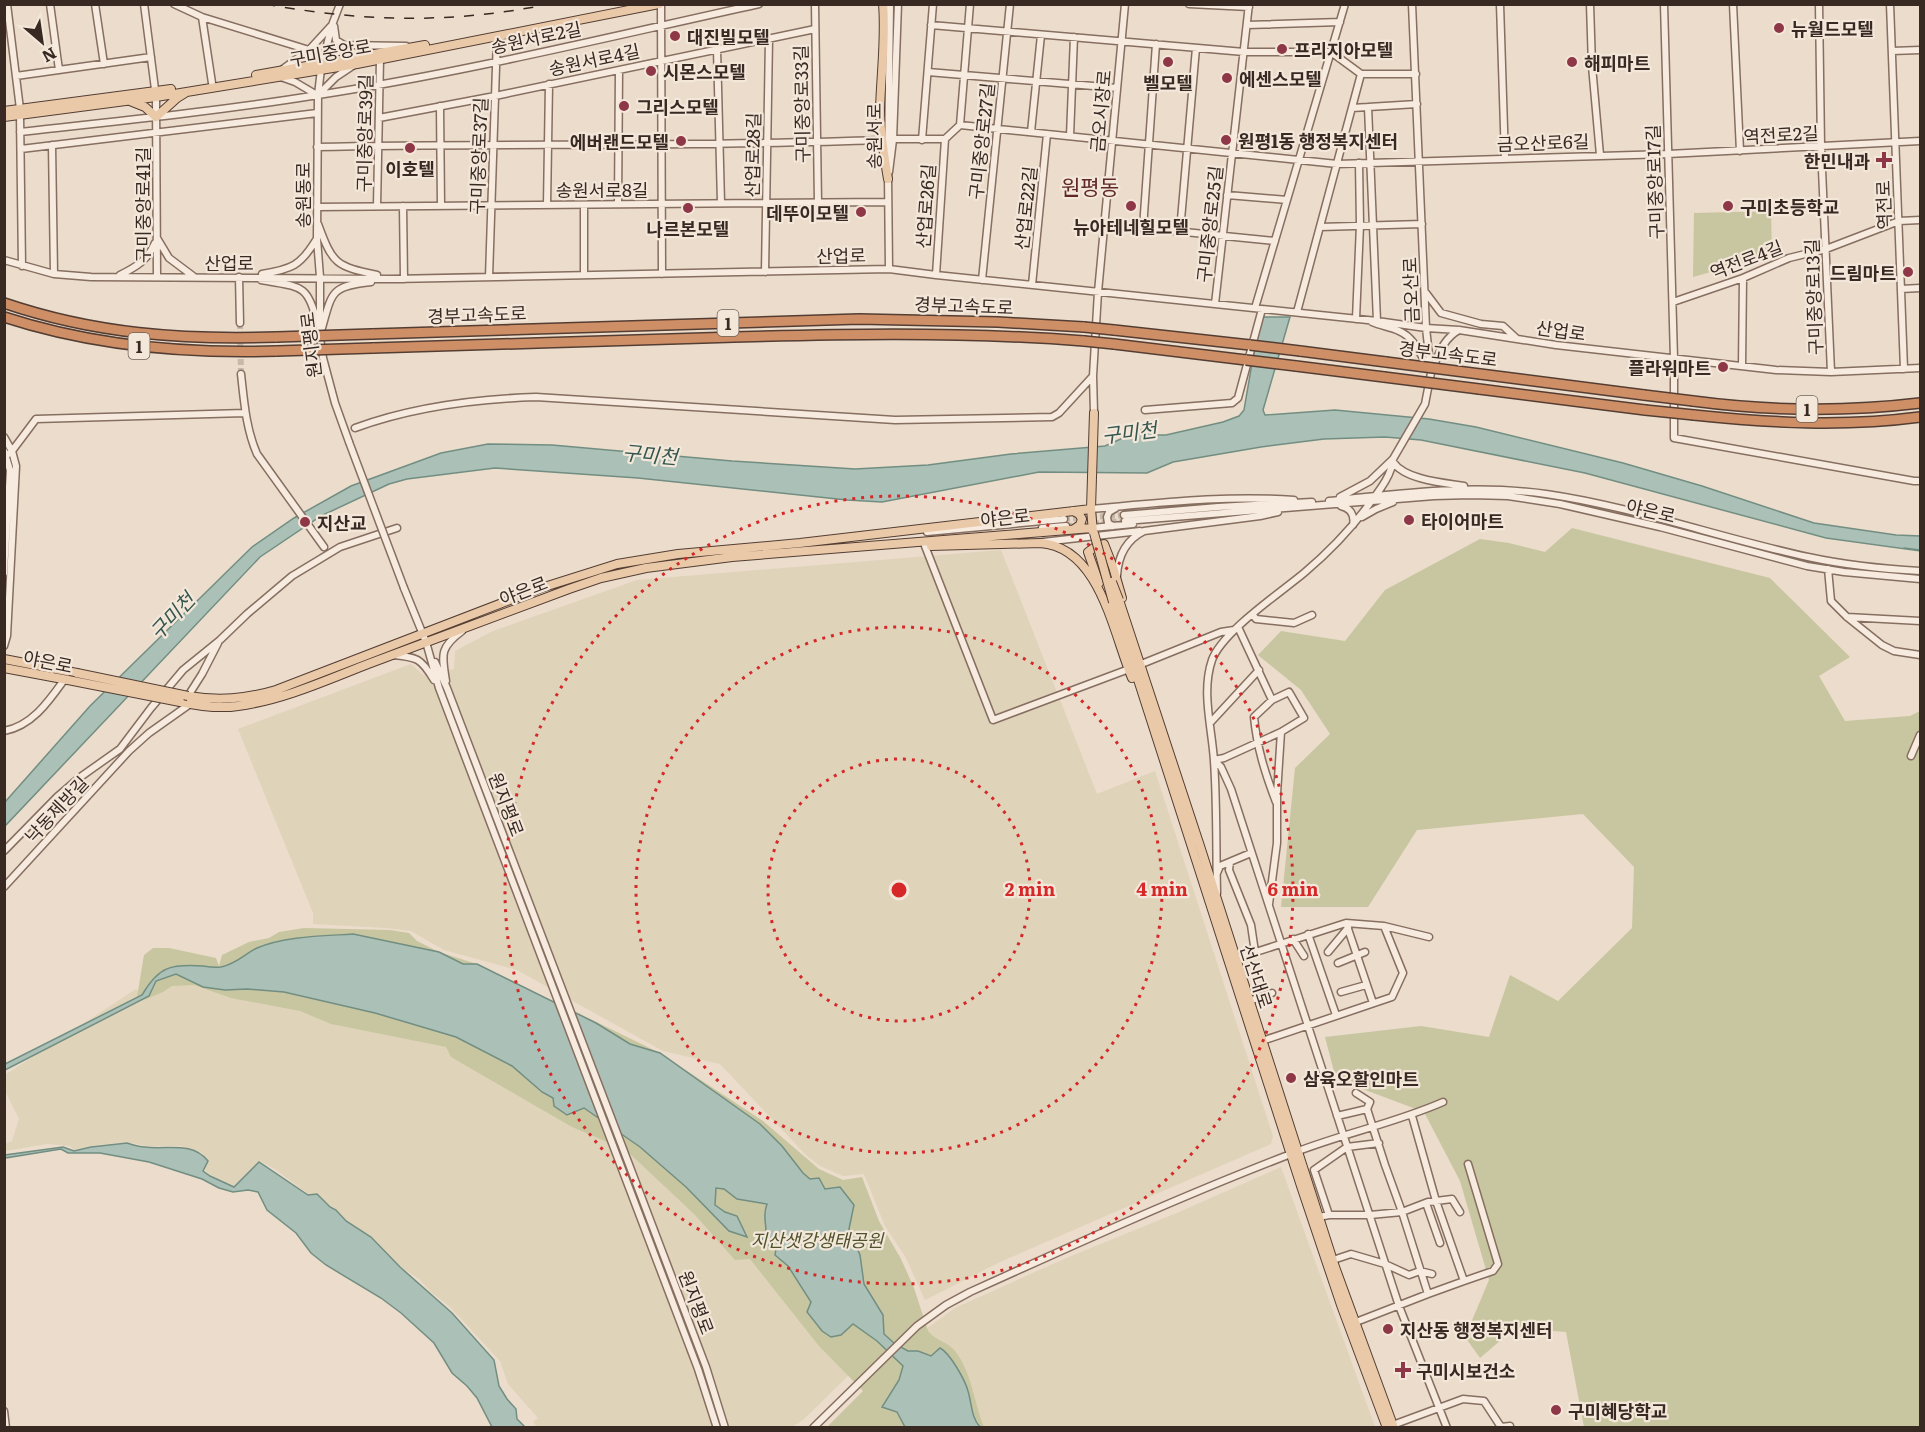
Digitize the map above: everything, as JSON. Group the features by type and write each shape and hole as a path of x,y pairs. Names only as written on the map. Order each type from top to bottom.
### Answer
{"highway":[{"name":"경부고속도로","path":"4,303 68,321 150,335 224,338 859,319 986,321 1084,327 1250,345 1762,408 1818,410 1877,408 1920,403"},
{"name":"경부고속도로","path":"4,317 68,335 144,347 220,352 846,334 1034,337 1114,344 1645,410 1765,422 1803,424 1869,422 1920,417"}],"main road":[{"name":"구미중앙로","path":"4,117 20,112 189,91 638,4"},
{"name":"구미중앙로","path":"322,66 357,64 660,4"},
{"path":"883,4 880,110 887,139 888,179"},
{"name":"구미중앙로","path":"4,111 20,112 130,100 212,83 281,73"},
{"path":"130,100 145,107 156,117 177,98 189,91"},
{"path":"890,546 1066,525 1093,531 1091,509 1094,413"},
{"path":"800,543 1091,509"},
{"path":"1066,525 1076,528 1081,522 1080,515 1071,511"},
{"name":"선산대로","path":"1093,531 1151,698 1294,1153 1356,1322 1390,1427"},
{"name":"야은로","path":"4,668 180,702 257,696 540,588 617,564 678,554 800,543"},
{"path":"841,547 1040,543 1060,548 1078,561 1094,581 1108,610"},
{"path":"1151,698 1144,663 1117,579 1105,545 1100,545 1089,550 1129,669 1152,723"},
{"name":"야은로","path":"4,660 77,673 219,708 238,706 262,702 568,589 620,573 732,557 841,547"},
{"name":"선산대로","path":"1116,601 1152,723 1217,900 1232,959 1250,1001 1331,1277 1390,1427"}],"street":[{"path":"7,4 20,112 22,266"},
{"path":"50,4 59,70"},
{"path":"95,4 104,64"},
{"name":"구미중앙로41길","path":"144,4 156,94 157,276"},
{"path":"174,4 202,17 309,50"},
{"path":"340,4 334,31 336,40 339,42 350,46 422,46"},
{"name":"송원동로","path":"320,277 316,219 318,95 322,66 332,25 340,4"},
{"path":"660,4 662,274"},
{"name":"송원서로2길","path":"318,95 496,61 759,4"},
{"name":"구미중앙로33길","path":"815,4 818,203"},
{"name":"송원서로","path":"889,269 887,139 890,4"},
{"path":"887,139 898,4"},
{"path":"922,140 933,4"},
{"path":"317,147 945,139 960,125 970,4"},
{"name":"구미중앙로27길","path":"982,280 1010,4"},
{"name":"금오시장로","path":"1098,292 1125,4"},
{"path":"1189,4 1249,6"},
{"path":"1145,410 1232,403 1238,398 1275,241 1345,4"},
{"name":"금오산로","path":"1374,499 1425,404 1431,374 1426,328 1412,4"},
{"path":"1500,4 1505,159"},
{"path":"1590,4 1592,66 1600,155"},
{"name":"구미중앙로17길","path":"1664,4 1673,303 1674,438 1920,481"},
{"path":"1733,4 1740,151"},
{"name":"구미중앙로13길","path":"1819,4 1821,147 1831,372"},
{"name":"역전로","path":"1890,4 1904,369"},
{"name":"구미중앙로25길","path":"1215,304 1249,6"},
{"path":"202,17 212,83"},
{"path":"1247,25 1340,22"},
{"path":"318,95 281,73 309,50 332,25"},
{"path":"931,25 1244,52 1331,52 1360,74 1416,74"},
{"name":"송원서로4길","path":"379,118 815,29"},
{"path":"1031,132 1041,34"},
{"name":"구미중앙로37길","path":"489,277 497,36"},
{"path":"1070,136 1074,37"},
{"name":"산업로28길","path":"765,272 769,39"},
{"path":"1143,228 1156,44"},
{"path":"1180,231 1196,48"},
{"path":"717,50 721,203"},
{"path":"1892,51 1920,50"},
{"path":"16,76 151,57"},
{"name":"구미중앙로39길","path":"377,206 380,59"},
{"path":"156,117 318,95 336,77 357,64"},
{"path":"618,204 619,70"},
{"path":"928,72 1117,88"},
{"path":"1297,312 1360,74"},
{"path":"547,205 549,84"},
{"path":"1352,108 1417,104"},
{"path":"440,106 441,206"},
{"path":"1368,107 1377,321"},
{"path":"156,133 317,113"},
{"name":"구미중앙로41길","path":"20,132 156,117"},
{"name":"금오산로6길","path":"960,125 1336,164 1668,154"},
{"name":"구미중앙로41길","path":"21,149 156,133"},
{"name":"산업로22길","path":"1032,285 1047,134"},
{"name":"산업로26길","path":"936,275 945,139"},
{"name":"역전로2길","path":"1668,154 1920,141"},
{"path":"52,145 54,273"},
{"path":"1359,163 1360,319 1398,330 1407,335 1431,374"},
{"path":"1227,195 1287,200"},
{"name":"송원서로8길","path":"316,207 888,202"},
{"path":"584,205 584,275"},
{"path":"403,206 404,279"},
{"path":"316,219 328,252 336,262 347,268 392,279"},
{"name":"역전로4길","path":"1673,303 1743,278 1789,258 1826,249 1899,221 1920,220"},
{"path":"1105,224 1275,241"},
{"path":"1320,227 1422,224"},
{"path":"116,277 146,259 157,238"},
{"path":"157,238 172,261 194,277"},
{"path":"242,277 290,268 304,257 317,239"},
{"name":"산업로","path":"4,260 54,273 91,277 404,279 889,269 1459,330 1674,359 1776,370 1831,372 1920,368"},
{"path":"240,323 242,277"},
{"path":"242,277 293,286 302,290 312,300 320,338"},
{"name":"원지평로","path":"320,277 320,338 326,373 349,442 705,1367 725,1428"},
{"path":"1742,366 1743,278"},
{"path":"320,338 329,301 337,291 351,284 392,279"},
{"path":"1901,289 1920,288"},
{"path":"1425,291 1441,313 1481,324 1503,326 1516,339"},
{"path":"1094,413 1093,376 1098,292"},
{"path":"1431,374 1445,340 1459,330"},
{"path":"241,374 245,413 251,441 257,454 323,545"},
{"path":"355,428 389,416 458,404 504,398 536,397 894,420 1052,417 1059,413 1093,376"},
{"path":"8,453 36,419 245,413"},
{"path":"4,437 10,469 7,636 4,646"},
{"path":"1332,503 1370,481 1393,461 1403,471 1414,476 1481,489"},
{"path":"4,573 10,469"},
{"name":"야은로","path":"1332,503 1218,507 1125,518 1296,508 1432,491 1481,489 1546,494 1807,557 1872,568 1920,571"},
{"name":"야은로","path":"1374,499 1471,495 1508,496 1560,504 1660,527 1807,566 1920,579"},
{"path":"1091,509 1213,498 1258,497 1322,502"},
{"path":"1217,900 1214,760 1209,677 1212,661 1216,651 1237,628 1324,555 1374,499"},
{"path":"1354,524 1376,509 1402,499"},
{"path":"1332,503 1349,510 1354,518 1354,524"},
{"path":"1115,526 1108,523 1107,514 1125,506"},
{"path":"1040,543 1260,516 1296,508"},
{"path":"1093,531 1115,526 1262,510"},
{"name":"야은로","path":"800,543 1066,525"},
{"name":"야은로","path":"841,547 1066,525"},
{"path":"4,851 57,797 124,744 183,670 292,576 340,547 397,528"},
{"path":"1117,579 1119,558 1126,545 1134,537 1152,529"},
{"path":"925,546 993,720 1129,669"},
{"path":"1828,569 1831,601 1847,617 1882,645 1894,651 1920,655"},
{"path":"1253,615 1256,619 1294,623 1312,615"},
{"path":"1847,617 1920,621"},
{"path":"443,688 442,655 444,648 452,638 467,627"},
{"path":"1144,663 1221,632 1237,628"},
{"path":"1237,628 1272,700"},
{"path":"189,700 220,640"},
{"path":"392,655 419,659 443,688"},
{"path":"1210,723 1259,670"},
{"path":"4,731 15,729 33,717 66,680"},
{"path":"1214,760 1224,758 1256,743 1281,732 1304,718 1289,692 1272,700 1254,717 1256,743 1265,777 1278,807"},
{"name":"낙동제방길","path":"4,887 129,751 189,700"},
{"path":"1269,908 1277,843 1281,732"},
{"path":"1911,756 1920,735"},
{"path":"124,744 129,751"},
{"path":"1214,760 1221,767 1232,789 1399,1306 1447,1428"},
{"path":"1216,875 1220,866 1251,853"},
{"path":"1202,864 1215,854"},
{"path":"1230,862 1229,870 1251,925 1255,952"},
{"path":"1232,959 1308,934 1347,926 1384,926 1429,937"},
{"path":"1328,951 1347,926"},
{"path":"1347,926 1373,1003"},
{"path":"1262,1041 1392,997 1403,973 1384,926"},
{"path":"1308,934 1336,1015"},
{"path":"1293,939 1304,956"},
{"path":"1338,963 1365,952"},
{"path":"1341,992 1366,985"},
{"path":"1250,1001 1272,993"},
{"path":"1356,1093 1370,1102 1367,1109 1428,1294"},
{"path":"813,1428 917,1326 946,1305 970,1292 1158,1209 1294,1153 1412,1116 1443,1102"},
{"path":"1337,1116 1367,1109"},
{"path":"1412,1116 1436,1201 1464,1281"},
{"path":"1329,1215 1314,1170 1347,1147 1379,1143"},
{"path":"1356,1322 1493,1271 1498,1264 1468,1164"},
{"name":"원지평로","path":"635,1189 717,1428"},
{"path":"1319,1217 1402,1212 1426,1203 1452,1199 1460,1212"},
{"path":"1426,1203 1440,1243"},
{"path":"1333,1260 1351,1254 1385,1264 1409,1275 1420,1271 1432,1274"},
{"path":"1390,1427 1463,1399 1484,1401 1501,1427 1510,1426"},
{"path":"4,1411 6,1428"}],"shaded area":[{"path":"1260,317 1290,317 1263,410 1265,415 1335,410 1429,419 1476,427 1623,463 1814,523 1896,535 1920,536 1920,551 1826,538 1585,473 1421,440 1385,437 1324,439 1261,447 1173,462 1147,473 1039,472 882,502 638,478 495,468 407,479 389,484 321,516 260,557 5,826 5,802 90,706 252,547 294,518 351,486 441,453 488,444 552,445 855,469 928,465 1011,454 1105,446 1143,429 1153,435 1166,435 1223,422 1239,416 1244,410"},
{"path":"1001,550 1097,794 1155,771 1273,1136 1271,1144 1000,1262 925,1300 905,1256 885,1226 864,1174 843,1176 820,1166 806,1155 720,1064 663,1051 517,970 444,950 411,931 313,924 313,913 238,729 411,664 423,675 454,669 455,651 493,631 637,580"},
{"name":"지산샛강생태공원","path":"353,934 439,952 463,964 477,964 596,1023 630,1044 660,1053 760,1124 782,1146 803,1173 810,1179 819,1178 825,1189 840,1187 854,1205 849,1229 860,1255 864,1284 883,1315 884,1334 895,1344 908,1351 918,1351 931,1356 940,1348 944,1351 964,1380 973,1415 980,1427 905,1427 897,1412 882,1407 899,1380 903,1366 877,1341 853,1324 841,1335 831,1337 822,1331 807,1312 811,1302 788,1266 775,1255 776,1249 760,1242 766,1231 767,1204 737,1199 724,1189 716,1188 715,1205 737,1216 747,1237 729,1231 686,1187 640,1147 584,1108 567,1115 554,1106 553,1098 542,1092 512,1066 456,1037 375,1013 284,992 203,987 176,974 156,981 149,996 5,1070 5,1064 142,995 154,978 167,969 182,966 221,967 257,948 280,941"},
{"path":"167,973 450,1040 589,1118 752,1246 856,1368 803,1420 792,1427 537,1427 533,1422 538,1418 508,1384 500,1361 450,1307 419,1279 401,1267 371,1236 346,1221 336,1209 317,1194 308,1194 275,1169 260,1161 234,1186 204,1170 208,1161 202,1153 181,1146 146,1146 127,1142 74,1150 70,1146 47,1144 5,1151 5,1144 12,1141 19,1119 5,1091 5,1075 136,989 146,999"},
{"path":"127,1143 140,1147 179,1148 194,1151 208,1161 203,1171 234,1187 259,1162 308,1195 317,1194 346,1221 371,1237 400,1267 452,1313 494,1360 499,1386 516,1409 517,1419 525,1427 492,1427 477,1398 452,1373 434,1343 381,1298 326,1265 311,1253 296,1233 267,1210 258,1192 248,1190 233,1192 202,1179 149,1162 100,1153 68,1153 61,1149 5,1158 5,1155 63,1147 74,1151"},
{"path":"1281,1167 1375,1427 984,1427 944,1342 931,1336 926,1329 955,1308"}],"green space":[{"path":"1771,211 1772,255 1693,277 1694,213"},
{"path":"1572,528 1770,578 1850,657 1819,676 1845,721 1910,716 1920,711 1920,1427 1584,1427 1566,1332 1515,1328 1480,1358 1465,1337 1489,1280 1460,1181 1424,1112 1336,1079 1325,1037 1421,1026 1489,1037 1510,975 1558,1001 1632,928 1634,867 1583,814 1417,830 1368,907 1281,907 1295,768 1330,734 1301,690 1258,655 1281,631 1345,641 1385,590 1480,539 1545,552"},
{"name":"지산샛강생태공원","path":"304,928 390,930 409,933 417,941 439,952 477,964 660,1053 763,1121 819,1169 843,1180 862,1177 879,1221 901,1259 914,1288 928,1331 952,1348 961,1360 984,1427 827,1427 863,1391 819,1346 750,1259 735,1260 695,1215 626,1150 572,1127 451,1057 446,1047 331,1024 300,1011 231,998 194,985 172,986 141,1001 137,997 144,955 153,948 169,948 216,958 219,966 222,955 249,942 269,938 279,932"}],"waterway":[{"path":"1904,548 1920,550"}],"tunnel":[{"path":"240,323 241,374"},
{"path":"1064,519 1124,515"},
{"path":"1066,526 1125,521"}],"railway":[{"path":"265,4 338,14 407,18 477,15 550,4"}],"place":[{"name":"뉴월드모텔","path":"1779,28"},
{"name":"대진빌모텔","path":"675,36"},
{"name":"프리지아모텔","path":"1282,49"},
{"name":"벨모텔","path":"1168,62"},
{"name":"해피마트","path":"1572,62"},
{"name":"시몬스모텔","path":"651,71"},
{"name":"에센스모텔","path":"1227,78"},
{"name":"그리스모텔","path":"624,106"},
{"name":"원평1동 행정복지센터","path":"1226,140"},
{"name":"에버랜드모텔","path":"681,141"},
{"name":"이호텔","path":"410,148"},
{"name":"한민내과","path":"1884,160"},
{"name":"뉴아테네힐모텔","path":"1131,206"},
{"name":"구미초등학교","path":"1728,206"},
{"name":"나르본모텔","path":"688,208"},
{"name":"데뚜이모텔","path":"861,212"},
{"name":"드림마트","path":"1908,272"},
{"name":"플라워마트","path":"1723,367"},
{"name":"타이어마트","path":"1409,520"},
{"name":"지산교","path":"305,522"},
{"name":"삼육오할인마트","path":"1291,1078"},
{"name":"지산동 행정복지센터","path":"1388,1329"},
{"name":"구미시보건소","path":"1403,1370"},
{"name":"구미혜당학교","path":"1556,1410"}],"district":[{"name":"원평동","path":"1090,185"}],"water label":[{"name":"구미천","path":"1129,431"},
{"name":"구미천","path":"650,453"},
{"name":"구미천","path":"171,615"}]}
